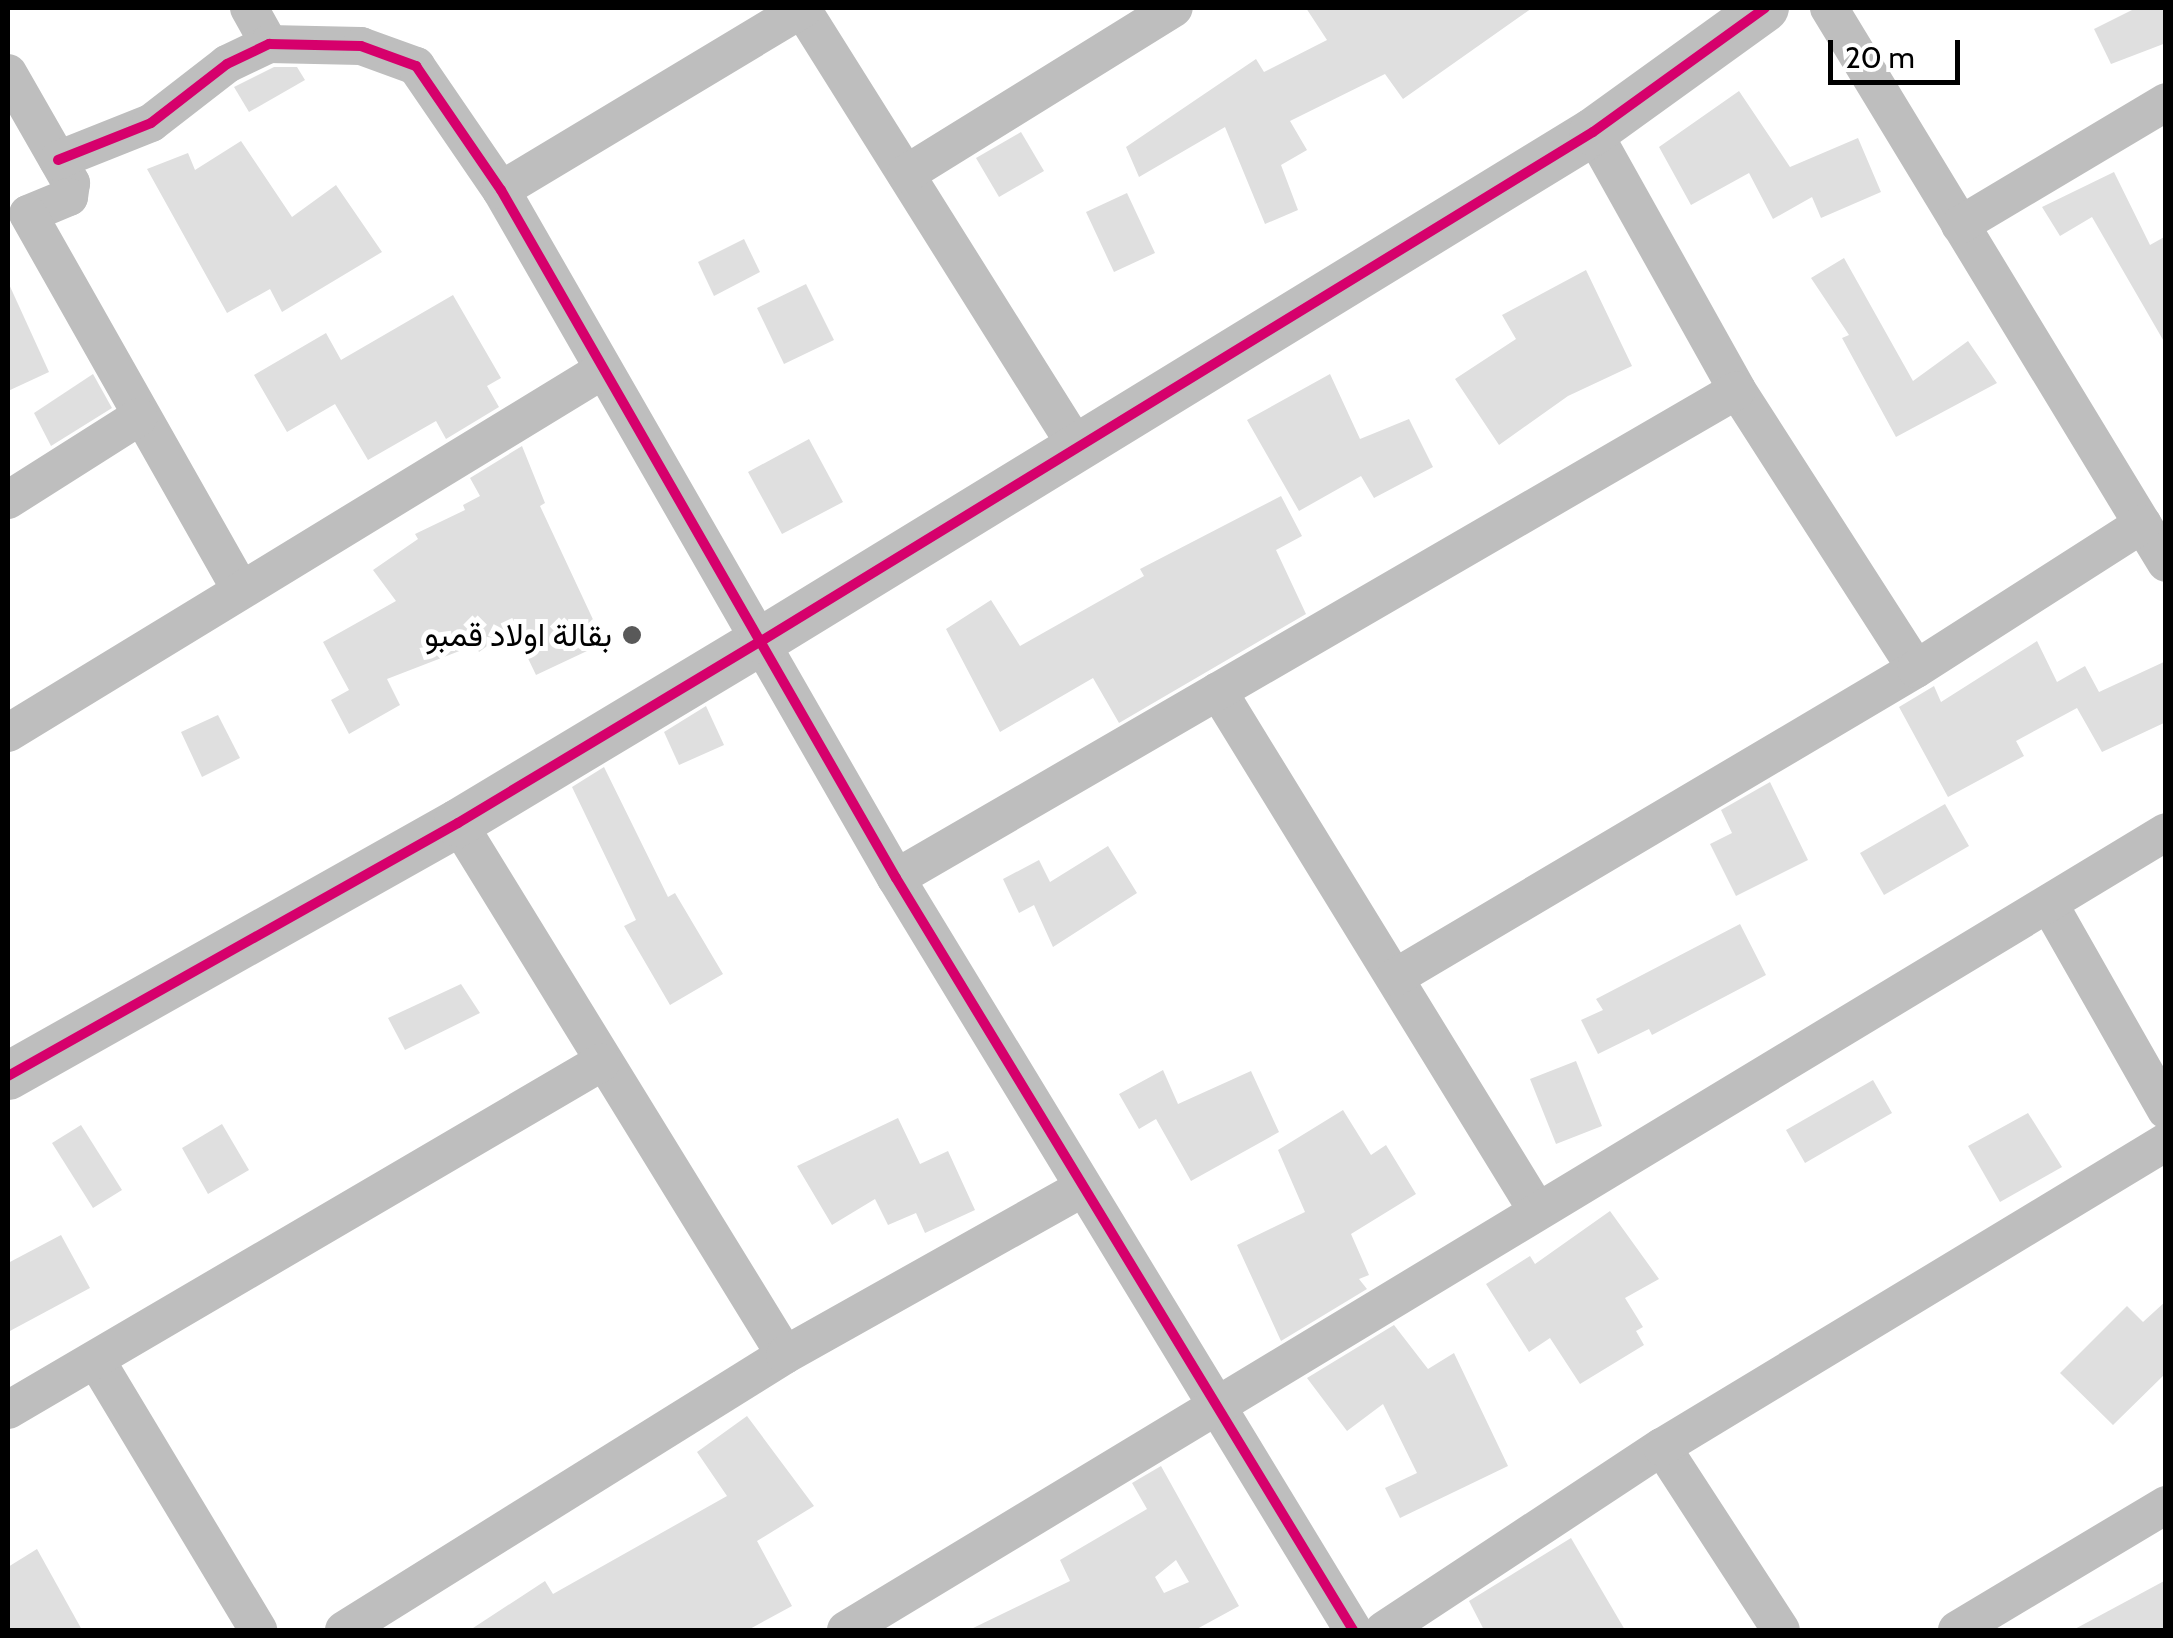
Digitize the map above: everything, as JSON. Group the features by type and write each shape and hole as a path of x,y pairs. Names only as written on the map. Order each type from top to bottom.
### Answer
{"street":[{"path":"249,8 269,44"},
{"path":"502,190 803,8 1075,444"},
{"path":"906,174 1174,8"},
{"path":"8,1076 458,823 763,640 1075,444 1594,132 1765,8"},
{"path":"1829,8 2166,563"},
{"path":"58,160 151,123 227,64 269,44 361,46 416,66 502,190 896,878 1212,1408 1353,1630"},
{"path":"8,73 71,183 70,197 18,220 239,587"},
{"path":"1960,225 2166,102"},
{"path":"1594,132 1738,390 1916,669"},
{"path":"8,733 239,587 603,370"},
{"path":"896,878 1738,390"},
{"path":"8,500 139,417"},
{"path":"1396,978 1916,669 2144,524"},
{"path":"1218,691 1536,1209"},
{"path":"458,823 786,1355"},
{"path":"846,1630 908,1616 1212,1408 2166,832"},
{"path":"2049,904 2166,1110"},
{"path":"8,1410 602,1062"},
{"path":"1384,1630 1662,1448 2166,1142"},
{"path":"344,1630 786,1355 1082,1189"},
{"path":"96,1360 258,1630"},
{"path":"1662,1448 1782,1630"},
{"path":"1957,1630 2166,1505"}],"building":[{"path":"1306,8 1532,8 1403,99 1385,74 1290,121 1307,150 1281,165 1298,210 1265,224 1225,127 1139,177 1126,147 1256,59 1264,72 1327,40"},
{"path":"2136,8 2166,8 2166,43 2111,64 2094,29"},
{"path":"274,67 297,67 305,80 249,112 234,87"},
{"path":"1739,91 1790,167 1858,138 1881,192 1821,218 1812,197 1773,219 1749,173 1691,205 1659,147"},
{"path":"1021,132 1044,171 999,197 976,158"},
{"path":"241,141 292,217 336,185 382,252 282,312 270,289 227,313 147,169 188,153 195,170"},
{"path":"2114,172 2150,245 2166,236 2166,345 2092,217 2060,236 2042,207"},
{"path":"1127,193 1155,253 1114,272 1086,212"},
{"path":"744,239 760,272 714,296 698,262"},
{"path":"1844,258 1913,381 1968,341 1997,383 1896,437 1842,338 1849,335 1811,278"},
{"path":"1586,270 1632,366 1568,396 1499,445 1455,379 1516,339 1502,315"},
{"path":"8,282 49,372 8,391"},
{"path":"806,284 834,340 784,364 757,308"},
{"path":"453,295 501,378 487,386 499,407 446,439 436,421 368,460 335,404 287,432 254,375 326,333 341,360"},
{"path":"93,374 112,408 51,446 34,413"},
{"path":"1330,374 1360,439 1409,419 1433,467 1374,498 1361,476 1299,511 1247,420"},
{"path":"809,439 843,502 782,534 748,472"},
{"path":"522,446 545,503 540,506 604,643 536,675 513,627 479,652 475,645 387,679 400,705 349,734 331,700 349,690 323,642 396,601 373,570 418,539 415,534 465,510 463,505 480,496 470,478"},
{"path":"1281,496 1302,536 1276,550 1306,614 1119,723 1093,678 1000,732 946,629 991,600 1020,646 1144,576 1140,569"},
{"path":"2037,641 2057,682 2085,666 2099,692 2166,661 2166,722 2102,752 2077,708 2016,741 2024,756 1948,797 1899,707 1934,686 1941,702"},
{"path":"706,706 724,745 679,765 664,732"},
{"path":"218,715 240,758 202,777 181,732"},
{"path":"604,767 668,897 675,893 723,974 670,1005 624,926 636,920 572,787"},
{"path":"1770,782 1808,860 1736,896 1710,844 1732,833 1721,810"},
{"path":"1945,804 1969,846 1884,895 1860,853"},
{"path":"1108,846 1137,893 1053,947 1034,905 1019,913 1003,879 1039,860 1050,882"},
{"path":"1740,924 1766,975 1652,1035 1649,1029 1598,1054 1581,1020 1603,1010 1596,999"},
{"path":"461,984 480,1013 405,1050 388,1018"},
{"path":"1576,1061 1602,1126 1556,1144 1530,1079"},
{"path":"1163,1070 1178,1104 1251,1071 1279,1132 1191,1181 1156,1119 1139,1129 1119,1094"},
{"path":"1873,1080 1892,1113 1805,1163 1786,1130"},
{"path":"1343,1110 1371,1155 1386,1145 1416,1194 1351,1234 1369,1275 1359,1279 1367,1289 1281,1341 1237,1245 1305,1212 1278,1150"},
{"path":"2028,1113 2062,1167 2000,1202 1968,1146"},
{"path":"898,1118 920,1164 948,1151 975,1210 925,1233 916,1213 888,1225 875,1199 832,1225 797,1166"},
{"path":"222,1124 249,1170 208,1194 182,1148"},
{"path":"81,1125 122,1190 93,1208 52,1143"},
{"path":"1610,1211 1659,1279 1625,1298 1643,1327 1636,1331 1644,1345 1580,1384 1550,1338 1529,1352 1486,1284 1530,1256 1535,1264"},
{"path":"61,1235 90,1288 8,1332 8,1263"},
{"path":"2166,1301 2166,1373 2113,1425 2060,1373 2127,1306 2143,1322"},
{"path":"1394,1325 1428,1369 1454,1353 1508,1466 1400,1518 1385,1488 1417,1473 1383,1404 1347,1431 1307,1378"},
{"path":"747,1416 814,1506 757,1541 792,1606 748,1630 470,1630 545,1581 553,1594 727,1496 697,1452"},
{"path":"1161,1466 1239,1606 1195,1630 969,1630 1070,1581 1060,1560 1147,1509 1132,1483","holes":["1176,1560 1189,1582 1164,1593 1155,1577"]},
{"path":"1571,1538 1625,1630 1484,1630 1469,1601"},
{"path":"37,1549 82,1630 8,1630 8,1567"},
{"path":"2166,1580 2166,1630 2073,1630"}],"cycle path":[{"path":"8,1076 458,823 763,640 1593,132 1765,8"},
{"path":"58,160 151,123 227,64 269,44 361,46 416,66 501,190 896,878 1353,1630"}],"place":[{"name":"بقالة اولاد قمبو","path":"632,635"}]}
